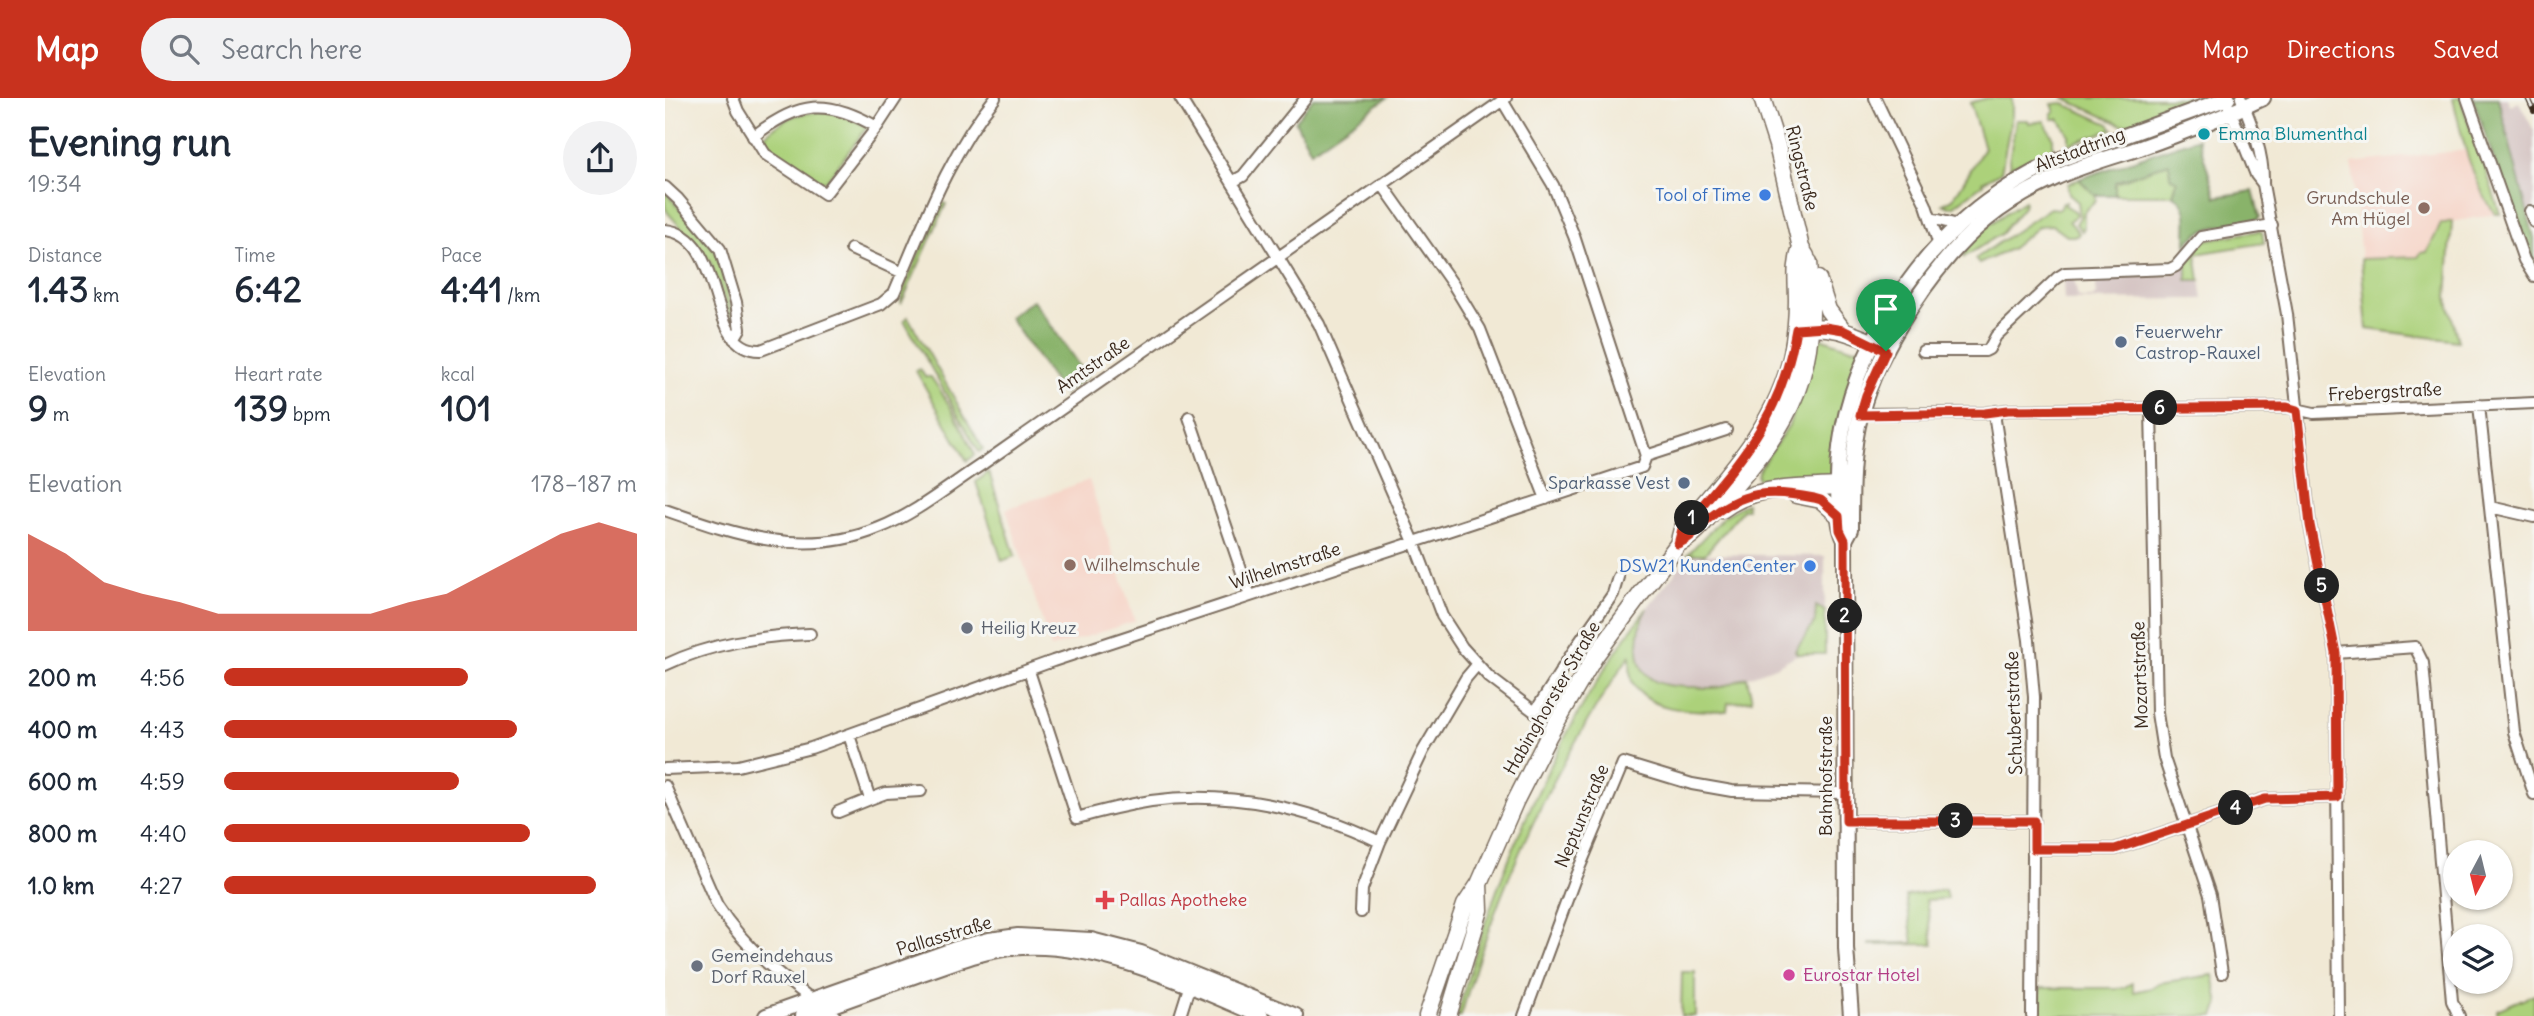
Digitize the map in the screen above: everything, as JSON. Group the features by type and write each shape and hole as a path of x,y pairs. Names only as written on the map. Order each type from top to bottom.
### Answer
{"main road":[{"name":"Ringstraße","path":"1762,98 1805,255 1800,382 1791,406 1771,428"},
{"name":"Altstadtring","path":"1880,347 1899,299 1939,246 1958,225 2003,189 2053,162 2226,98"},
{"name":"Altstadtring","path":"1880,347 1958,247 1986,219 2011,202 2052,179 2263,98"},
{"path":"1805,255 1828,310 1843,330"},
{"path":"1804,328 1843,330 1880,347"},
{"name":"Bahnhofstraße","path":"1849,1014 1845,540 1840,530 1839,516 1860,415 1880,347"},
{"name":"Bahnhofstraße","path":"1845,540 1851,529 1840,446 1847,407 1853,387 1880,347"},
{"name":"Habinghorster Straße","path":"1678,544 1692,537 1708,519 1771,428"},
{"path":"1746,464 1762,492"},
{"name":"Habinghorster Straße","path":"1427,1016 1465,905 1479,884 1515,802 1549,735 1595,656 1678,544 1682,529 1746,464"},
{"path":"1708,519 1741,498 1762,492 1784,487 1845,486"},
{"path":"1762,492 1821,500 1839,516"},
{"name":"Habinghorster Straße","path":"1448,1016 1480,910 1479,884"},
{"name":"Pallasstraße","path":"803,1016 961,960 992,951 1022,947 1057,948 1110,957 1296,1016"},
{"name":"Pallasstraße","path":"1191,981 1261,1016"},
{"name":"Pallasstraße","path":"766,1016 823,1008"}],"street":[{"path":"733,98 765,154 825,194 896,98"},
{"path":"665,230 680,235 700,255 709,272 726,326 734,339 747,349 761,350 881,304 894,293 937,193 965,139 995,98"},
{"path":"1180,98 1319,324 1333,351 1442,616 1477,665 1466,678 1423,751 1380,842 1362,889 1361,912"},
{"path":"1232,181 1243,176 1306,98"},
{"path":"1875,98 1931,218 1939,246"},
{"name":"Altstadtring","path":"2226,98 2239,106"},
{"path":"2467,98 2524,260 2534,276"},
{"path":"1504,99 1553,185 1574,236 1646,456"},
{"name":"Amtstraße","path":"665,510 733,534 791,543 849,538 878,529 905,515 985,462 1504,99"},
{"path":"753,137 787,113 810,106 850,113 877,127"},
{"path":"2239,106 2262,162 2263,184 2287,314 2310,525 2336,653 2339,1016"},
{"path":"1382,184 1454,286 1480,329 1546,499"},
{"path":"665,187 720,249 736,302 740,329 734,339"},
{"path":"2530,211 2534,222"},
{"path":"1931,218 1958,225"},
{"path":"1923,351 1985,351 2008,324 2065,273 2163,271 2176,266 2201,237 2272,225"},
{"path":"851,249 903,272"},
{"name":"Frebergstraße","path":"1860,415 2287,407 2314,413 2534,403"},
{"path":"2479,405 2514,732 2530,766 2534,794"},
{"name":"Mozartstraße","path":"2151,408 2157,713 2165,758 2210,895 2222,973"},
{"name":"Schubertstraße","path":"1996,411 1995,420 2029,640 2034,697 2032,1016"},
{"path":"1189,417 1250,596"},
{"name":"Wilhelmstraße","path":"665,769 738,766 849,736 1250,596 1642,467 1646,456 1726,430"},
{"path":"2490,507 2534,517"},
{"name":"Habinghorster Straße","path":"1477,665 1502,689 1535,712 1613,594 1618,577"},
{"path":"665,665 725,644 772,636 810,634"},
{"path":"2336,653 2414,647 2423,663 2452,1001 2459,1016"},
{"path":"1029,671 1077,818 1150,801 1212,798 1255,802 1292,810 1343,825 1380,842"},
{"path":"849,736 870,799"},
{"name":"Neptunstraße","path":"1524,1016 1575,878 1623,763 1692,784 1732,791 1846,793"},
{"path":"665,786 717,905 727,920 753,949 823,1008"},
{"path":"838,812 896,792 921,791"},
{"path":"2034,849 2115,849 2265,799 2337,797"},
{"path":"1846,821 2034,821"},
{"path":"1180,1016 1191,981"}],"shaded area":[{"path":"2498,98 2508,98 2510,106 2519,102 2534,131 2534,210 2527,211"},
{"name":"Grundschule Am Hügel","path":"2466,150 2486,202 2495,214 2441,224 2427,252 2418,257 2361,259 2352,163"},
{"path":"2187,261 2187,280 2200,280 2203,299 2064,300 2063,280 2067,278 2074,279 2078,298 2092,298 2096,295 2096,281 2099,277 2164,276 2177,272"},
{"name":"Wilhelmschule","path":"1089,480 1135,621 1051,648 1006,509"},
{"path":"1690,554 1825,556 1825,611 1816,607 1815,621 1795,650 1798,654 1775,667 1719,688 1669,686 1653,682 1640,662 1638,650 1641,621 1647,608"}],"green space":[{"path":"1313,98 1387,98 1311,151 1295,121"},
{"path":"1987,98 2012,98 2012,115 2001,172 1982,182 1983,184 1954,206 1949,207 1943,204 1953,199 1984,148 1970,103"},
{"path":"2063,98 2197,100 2135,123 2122,125"},
{"path":"2453,98 2460,98 2475,135 2500,214 2495,214 2474,173"},
{"path":"2473,98 2498,98 2534,238 2534,269 2527,257"},
{"path":"2062,103 2109,124 2113,129 2069,144 2069,135 2059,119 2052,119 2052,113 2055,112 2052,104"},
{"path":"831,111 868,126 826,181 803,173 765,141 765,135 788,118"},
{"path":"2016,120 2028,120 2029,123 2044,121 2053,137 2053,150 2010,167"},
{"path":"2198,138 2216,197 2253,191 2260,217 2257,220 2209,229 2201,232 2186,245 2185,210 2179,199 2173,195 2177,181 2170,177 2169,163 2115,182 2115,195 2095,195 2079,179"},
{"path":"2169,162 2177,181 2173,195 2115,195 2115,183"},
{"path":"2079,179 2095,195 2096,201 2084,212 2082,231 2076,224 2080,217 2078,202 2070,194 2068,187 2068,184"},
{"path":"665,191 716,252 735,331 710,261 668,213 665,207"},
{"path":"2024,201 2023,207 2001,234 1964,257 1966,249 1979,233"},
{"path":"941,202 946,204 901,304 901,295"},
{"path":"2063,202 2076,212 2077,215 2069,221 2079,233 2077,236 2067,236 2052,225 2039,226 2011,249 1979,264 1975,259 2050,208 2060,209"},
{"path":"2452,221 2447,298 2458,341 2367,329 2361,259 2418,257 2427,252 2441,224"},
{"path":"2262,232 2264,243 2196,254 2200,280 2187,280 2187,261 2205,240"},
{"path":"1033,300 1087,377 1063,394 1009,317"},
{"path":"908,317 983,449 979,452 904,320"},
{"path":"1820,338 1851,348 1866,347 1845,395 1837,427 1833,479 1769,483 1762,481 1757,477 1758,471 1789,425 1816,340"},
{"path":"920,369 925,377 931,377 965,435 975,455 967,461 916,371"},
{"path":"989,472 1015,556 1002,561 976,482"},
{"path":"1746,503 1747,509 1743,509 1705,554 1688,554 1723,517"},
{"path":"1816,606 1825,611 1825,654 1798,654 1795,651 1815,622"},
{"path":"1647,608 1641,622 1638,645 1642,668 1647,675 1662,684 1708,688 1721,687 1747,677 1752,700 1728,703 1727,711 1688,710 1661,705 1639,692 1632,681 1630,655 1577,740 1531,829 1492,921 1461,1016 1457,1016 1490,908 1533,803 1585,702"},
{"path":"1945,890 1947,899 1926,900 1933,944 1869,945 1913,943 1906,896"},
{"path":"1682,972 1695,972 1695,1016 1681,1016"},
{"path":"2213,975 2219,1004 2214,1016 2040,1016 2040,988 2123,988 2132,983 2134,992 2159,983"},
{"path":"2534,994 2534,1016 2497,1016 2497,1010"}],"railway":[{"path":"2528,98 2534,111"}],"place":[{"name":"Emma Blumenthal","path":"2204,134"},
{"name":"Tool of Time","path":"1765,195"},
{"name":"Grundschule Am Hügel","path":"2424,208"},
{"name":"Feuerwehr Castrop-Rauxel","path":"2121,342"},
{"name":"Sparkasse Vest","path":"1684,483"},
{"name":"Wilhelmschule","path":"1070,565"},
{"name":"DSW21 KundenCenter","path":"1810,566"},
{"name":"Heilig Kreuz","path":"967,628"},
{"name":"Pallas Apotheke","path":"1105,900"},
{"name":"Gemeindehaus Dorf Rauxel","path":"697,966"},
{"name":"Eurostar Hotel","path":"1789,975"}],"route":[{"path":"1825,327 1843,330 1886,351 1860,415 2151,408 2287,407 2297,410 2310,525 2336,653 2337,797 2265,799 2115,849 2034,849 2034,821 1846,821 1845,540 1840,530 1839,516 1821,500 1762,492 1741,498 1724,508 1708,519 1692,537 1678,544 1682,529 1743,456 1766,422 1783,384 1796,329 1825,327"}]}
